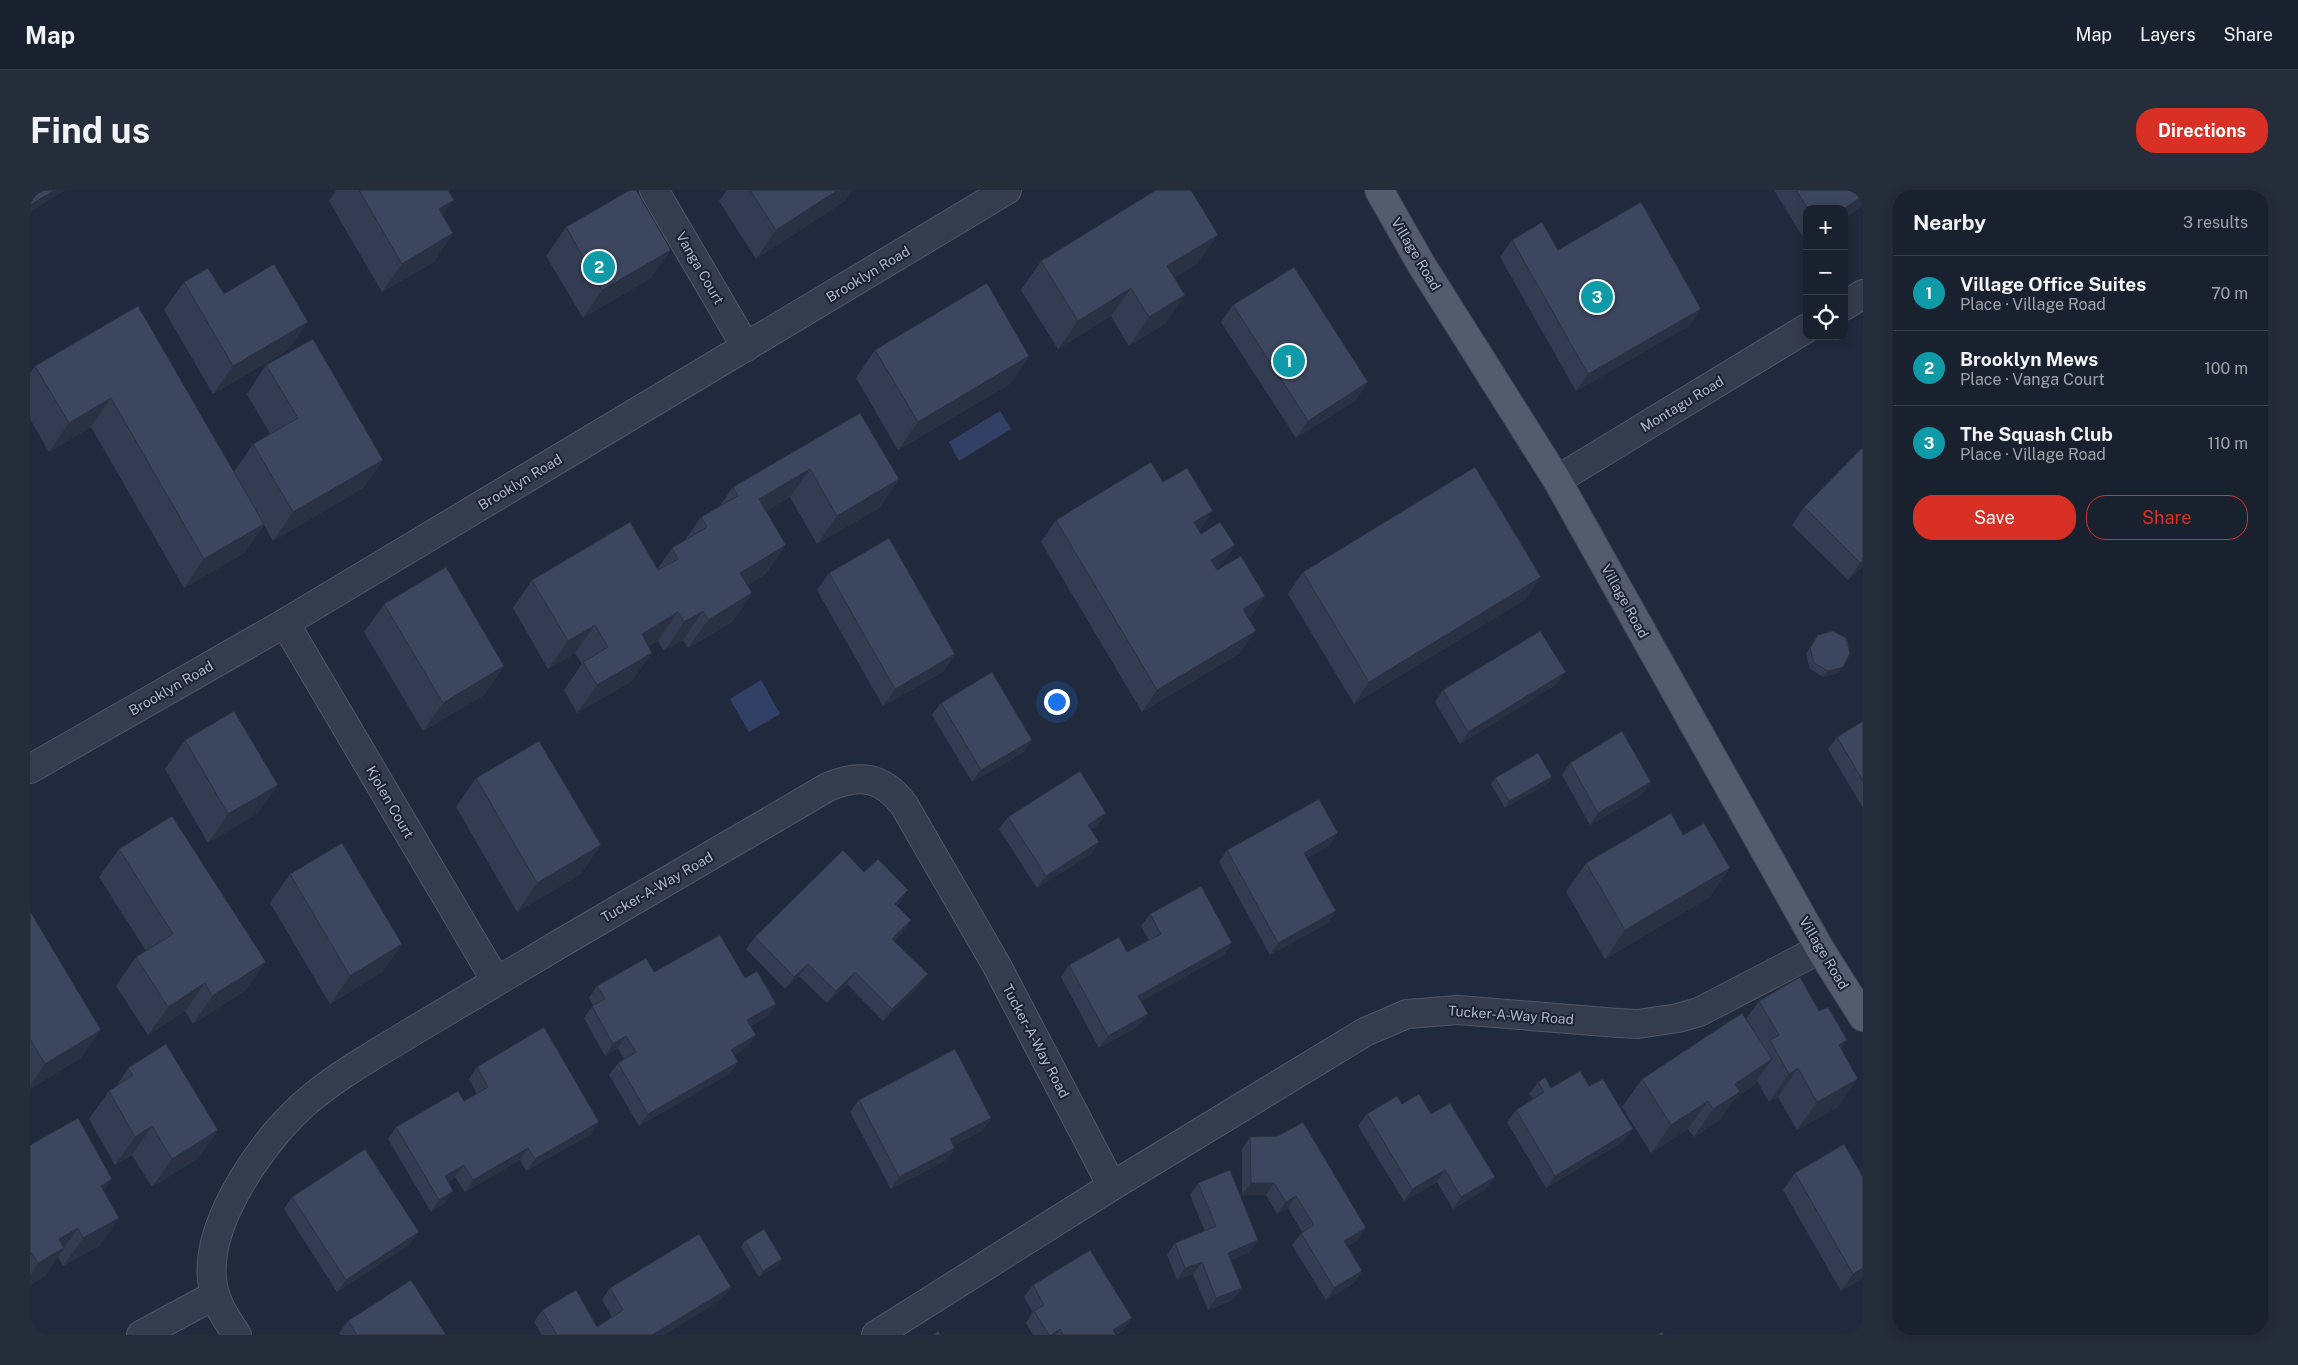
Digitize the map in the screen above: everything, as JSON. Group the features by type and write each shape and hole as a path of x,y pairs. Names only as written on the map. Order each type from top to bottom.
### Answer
{"main road":[{"name":"Village Road","path":"1379,190 1421,264 1556,480 1820,949 1863,1016"}],"street":[{"name":"Vanga Court","path":"654,190 746,347"},
{"name":"Brooklyn Road","path":"30,768 285,623 1007,190"},
{"path":"1848,303 1863,294"},
{"name":"Montagu Road","path":"1556,480 1803,330"},
{"name":"Kjolen Court","path":"285,623 496,981"},
{"name":"Tucker-A-Way Road","path":"237,1335 221,1311 215,1295 211,1278 213,1255 228,1207 263,1150 309,1099 344,1073 496,981 828,787 848,780 871,780 890,790 904,805 996,966 1112,1186"},
{"name":"Tucker-A-Way Road","path":"876,1335 1112,1186 1365,1032 1407,1014 1458,1010 1618,1023 1638,1024 1660,1021 1699,1012 1820,949"},
{"path":"141,1335 215,1295"}],"water":[{"path":"1000,411 1011,429 959,461 949,442"},
{"path":"761,680 780,714 749,732 730,699"}],"building":[{"path":"30,190 55,190 30,205"},
{"path":"359,190 448,190 454,200 439,209 453,233 402,264"},
{"path":"630,190 636,190 671,250 602,290 566,227"},
{"path":"750,190 838,190 776,230"},
{"path":"1156,190 1191,190 1218,235 1167,266 1185,295 1149,317 1131,288 1078,321 1041,261"},
{"path":"1796,190 1863,190 1863,196 1848,206 1805,205"},
{"path":"1641,202 1701,309 1588,374 1512,240 1542,222 1558,250"},
{"path":"274,264 308,322 233,366 184,282 208,268 224,294"},
{"path":"1294,267 1368,382 1308,421 1233,305"},
{"path":"987,283 1029,356 918,422 875,350"},
{"path":"138,306 264,524 204,559 111,398 69,423 35,366"},
{"path":"313,339 383,460 293,512 253,444 298,418 266,365"},
{"path":"860,413 899,479 837,516 810,469 759,499 786,545 740,573 752,593 708,620 703,611 684,622 678,612 642,634 652,653 597,685 583,662 608,647 595,625 568,641 532,580 630,522 658,570 678,559 672,548 707,527 701,517 738,496 733,487"},
{"path":"1863,447 1863,561 1860,563 1804,507"},
{"path":"1151,462 1163,482 1187,468 1213,511 1194,522 1201,534 1220,522 1235,545 1211,560 1217,570 1241,556 1265,596 1243,609 1256,631 1157,690 1056,520"},
{"path":"1475,467 1541,577 1369,682 1303,572"},
{"path":"889,538 955,654 895,689 829,573"},
{"path":"446,567 504,666 443,703 384,604"},
{"path":"1540,631 1566,672 1468,732 1443,690"},
{"path":"1833,631 1846,638 1850,653 1843,667 1828,671 1814,663 1810,648 1818,635"},
{"path":"992,672 1032,740 981,770 941,703"},
{"path":"234,711 278,785 228,814 185,740"},
{"path":"1863,721 1863,781 1837,737"},
{"path":"1622,731 1651,782 1598,813 1570,763"},
{"path":"539,741 601,845 537,883 476,778"},
{"path":"1538,753 1552,777 1509,801 1495,778"},
{"path":"1080,771 1106,813 1088,825 1099,842 1046,876 1008,817"},
{"path":"1319,799 1338,833 1304,853 1336,911 1278,943 1227,850"},
{"path":"1671,813 1683,835 1704,823 1730,868 1625,930 1586,863"},
{"path":"172,816 266,962 212,996 205,983 168,1007 136,957 173,934 119,849"},
{"path":"342,843 402,944 350,976 290,874"},
{"path":"843,850 864,872 878,859 908,890 895,904 911,920 892,939 928,974 892,1009 855,972 836,991 808,964 794,977 755,937"},
{"path":"1201,886 1232,943 1138,996 1148,1014 1108,1036 1069,965 1119,937 1127,952 1161,934 1150,914"},
{"path":"30,911 101,1030 45,1064 30,1039"},
{"path":"720,935 745,978 757,971 776,1004 747,1020 756,1035 731,1050 738,1062 648,1114 618,1063 636,1052 626,1036 613,1044 592,1006 605,999 597,986 646,958 654,972"},
{"path":"1800,977 1819,1011 1828,1007 1847,1040 1839,1045 1858,1079 1817,1102 1798,1068 1789,1074 1770,1040 1779,1035 1759,1001"},
{"path":"1742,1013 1772,1059 1735,1084 1740,1092 1713,1109 1708,1101 1671,1125 1642,1079"},
{"path":"544,1027 599,1122 535,1159 528,1148 473,1180 464,1165 445,1176 453,1191 439,1200 396,1127 458,1091 464,1101 488,1087 477,1067"},
{"path":"166,1044 218,1130 172,1159 152,1126 135,1137 109,1091 133,1075 128,1068"},
{"path":"955,1049 991,1118 950,1139 955,1148 899,1177 859,1100"},
{"path":"1580,1071 1589,1086 1603,1079 1633,1129 1555,1176 1516,1110 1544,1092 1538,1082 1545,1077 1551,1088"},
{"path":"1419,1094 1431,1114 1450,1103 1495,1177 1461,1197 1445,1170 1412,1189 1367,1114 1397,1096 1402,1104"},
{"path":"78,1118 112,1179 101,1186 119,1218 83,1238 78,1228 59,1239 64,1248 38,1263 32,1253 30,1254 30,1145"},
{"path":"1303,1122 1366,1228 1344,1241 1362,1271 1334,1288 1301,1233 1314,1225 1296,1196 1286,1202 1274,1183 1251,1183 1250,1137 1278,1136"},
{"path":"1844,1144 1863,1177 1863,1268 1853,1274 1795,1173"},
{"path":"365,1149 419,1232 346,1280 292,1197"},
{"path":"1230,1170 1258,1240 1228,1253 1242,1288 1216,1298 1202,1262 1185,1268 1175,1243 1216,1226 1198,1183"},
{"path":"764,1229 782,1259 763,1271 745,1241"},
{"path":"699,1234 731,1287 652,1335 557,1335 542,1310 576,1290 597,1327 623,1310 610,1288"},
{"path":"1090,1250 1132,1318 1113,1330 1116,1335 1063,1335 1060,1329 1049,1335 1034,1311 1044,1305 1033,1285"},
{"path":"411,1280 446,1335 357,1335 348,1321"},
{"path":"938,1331 941,1335 933,1335"}],"place":[{"name":"Brooklyn Mews","path":"599,267"},
{"name":"The Squash Club","path":"1597,297"},
{"name":"Village Office Suites","path":"1289,361"}]}
